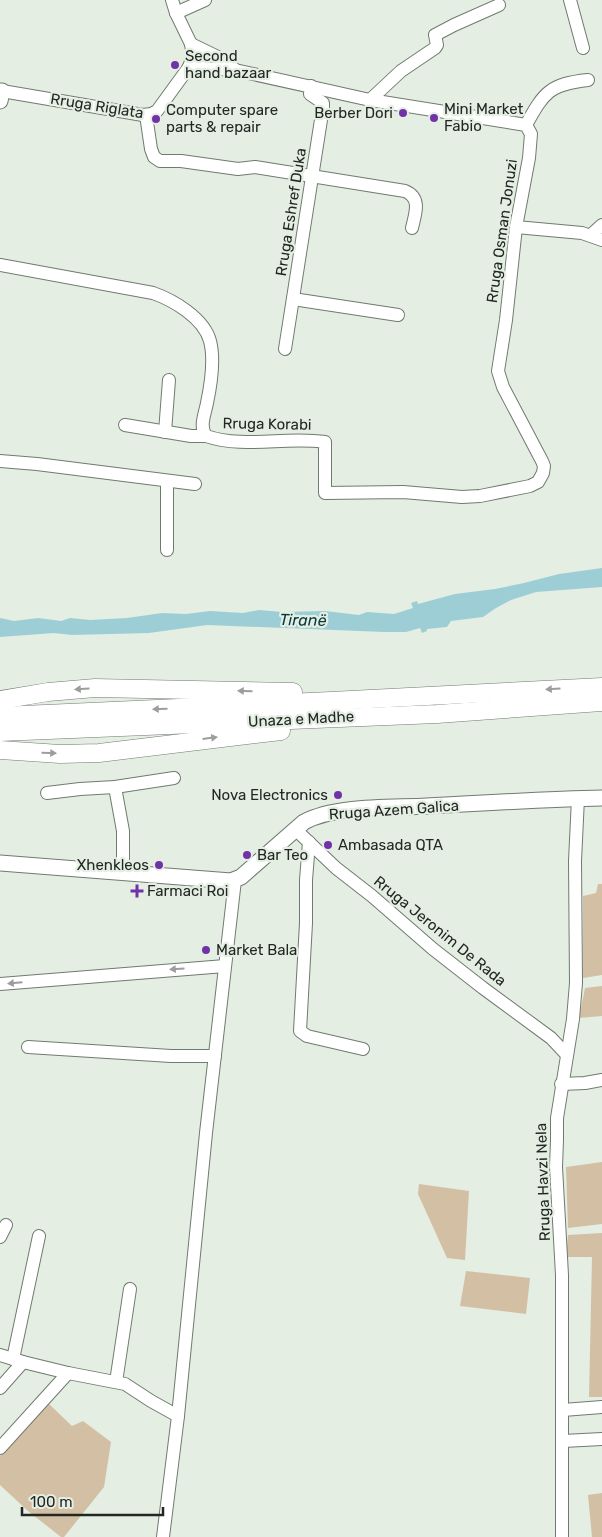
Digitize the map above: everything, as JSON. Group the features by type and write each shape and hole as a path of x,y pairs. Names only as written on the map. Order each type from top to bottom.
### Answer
{"highway":[{"name":"Unaza e Madhe","path":"521,700 602,687"},
{"path":"0,700 48,692 95,688 306,692 423,689 521,700"},
{"name":"Unaza e Madhe","path":"0,716 24,722 331,701 521,700 602,702"},
{"path":"0,750 60,754 99,752 285,731 468,718 521,700"},
{"name":"Unaza e Madhe","path":"0,732 24,722"}],"main road":[{"name":"Rruga Azem Galica","path":"235,880 246,874 296,829 314,817 353,810 602,798"},
{"path":"0,863 224,882 235,880"}],"street":[{"path":"172,0 191,44 193,56 189,67 235,70 370,100 526,125 543,96 551,89 571,82 588,80"},
{"path":"176,13 205,0"},
{"path":"570,0 583,48"},
{"path":"370,100 401,71 435,48 437,45 435,36 498,5"},
{"path":"191,44 228,62 235,70"},
{"name":"Rruga Riglata","path":"1,94 146,115 157,111 189,67"},
{"name":"Rruga Eshref Duka","path":"285,349 324,107 322,102 310,94 311,86"},
{"path":"146,115 151,149 154,157 160,161 181,161 238,169 255,167 410,193 416,200 412,228"},
{"name":"Rruga Osman Jonuzi","path":"526,125 531,134 529,158 516,227 506,320 498,371 503,387 542,461 544,466 541,477"},
{"path":"516,227 596,237 602,225"},
{"name":"Rruga Korabi","path":"0,264 153,293 174,302 184,309 202,326 210,342 212,374 202,426 206,436 237,442 308,440 325,442 325,493 403,492 480,496 530,486 538,482 541,477"},
{"path":"293,299 398,315"},
{"path":"164,432 169,380"},
{"path":"125,425 191,436 206,436"},
{"path":"0,462 38,464 195,484"},
{"path":"167,550 168,481"},
{"path":"47,793 80,788 114,787 174,778"},
{"path":"114,787 123,831 123,873"},
{"name":"Rruga Havzi Nela","path":"562,1537 562,1276 556,1167 557,1118 576,984 575,861 578,798"},
{"name":"Rruga Jeronim De Rada","path":"296,829 336,868 372,896 433,949 551,1038 567,1055"},
{"path":"309,842 300,1032 307,1036 363,1049"},
{"path":"163,1537 178,1416 235,880"},
{"path":"0,984 225,966"},
{"path":"28,1047 171,1056 215,1056"},
{"path":"561,1084 602,1080"},
{"path":"0,1237 6,1225"},
{"path":"0,1388 18,1361 39,1236"},
{"path":"116,1382 130,1289"},
{"path":"0,1355 68,1373 125,1384 178,1416"},
{"path":"0,1448 68,1373"},
{"path":"563,1410 602,1407"},
{"path":"563,1441 602,1439"}],"shaded area":[{"path":"598,884 602,884 602,975 583,978 583,896 596,893"},
{"path":"602,986 602,1016 579,1018 585,988"},
{"path":"602,1162 602,1224 568,1228 566,1167"},
{"path":"419,1184 469,1191 465,1260 447,1258 418,1194"},
{"path":"602,1233 602,1397 589,1397 592,1257 566,1257 568,1235"},
{"path":"466,1271 530,1278 526,1314 460,1306"},
{"path":"48,1403 72,1426 83,1421 111,1442 104,1487 64,1537 61,1537 28,1511 0,1485 0,1456"},
{"path":"602,1493 602,1537 592,1537 588,1495"}],"water":[{"name":"Tiranë","path":"602,568 602,587 536,592 511,600 483,617 451,621 447,627 427,629 427,631 422,633 420,628 406,632 384,632 207,625 149,633 72,635 54,633 0,637 0,618 14,621 38,618 61,621 70,618 90,620 127,618 162,613 186,614 210,611 243,613 259,610 282,612 325,611 359,615 367,612 394,614 413,608 411,603 417,601 418,604 455,594 495,589 559,574"}],"place":[{"name":"Second hand bazaar","path":"175,65"},
{"name":"Berber Dori","path":"403,113"},
{"name":"Mini Market Fabio","path":"434,118"},
{"name":"Computer spare parts & repair","path":"156,119"},
{"name":"Nova Electronics","path":"338,795"},
{"name":"Ambasada QTA","path":"328,845"},
{"name":"Bar Teo","path":"247,855"},
{"name":"Xhenkleos","path":"159,865"},
{"name":"Farmaci Roi","path":"137,891"},
{"name":"Market Bala","path":"206,950"}]}
